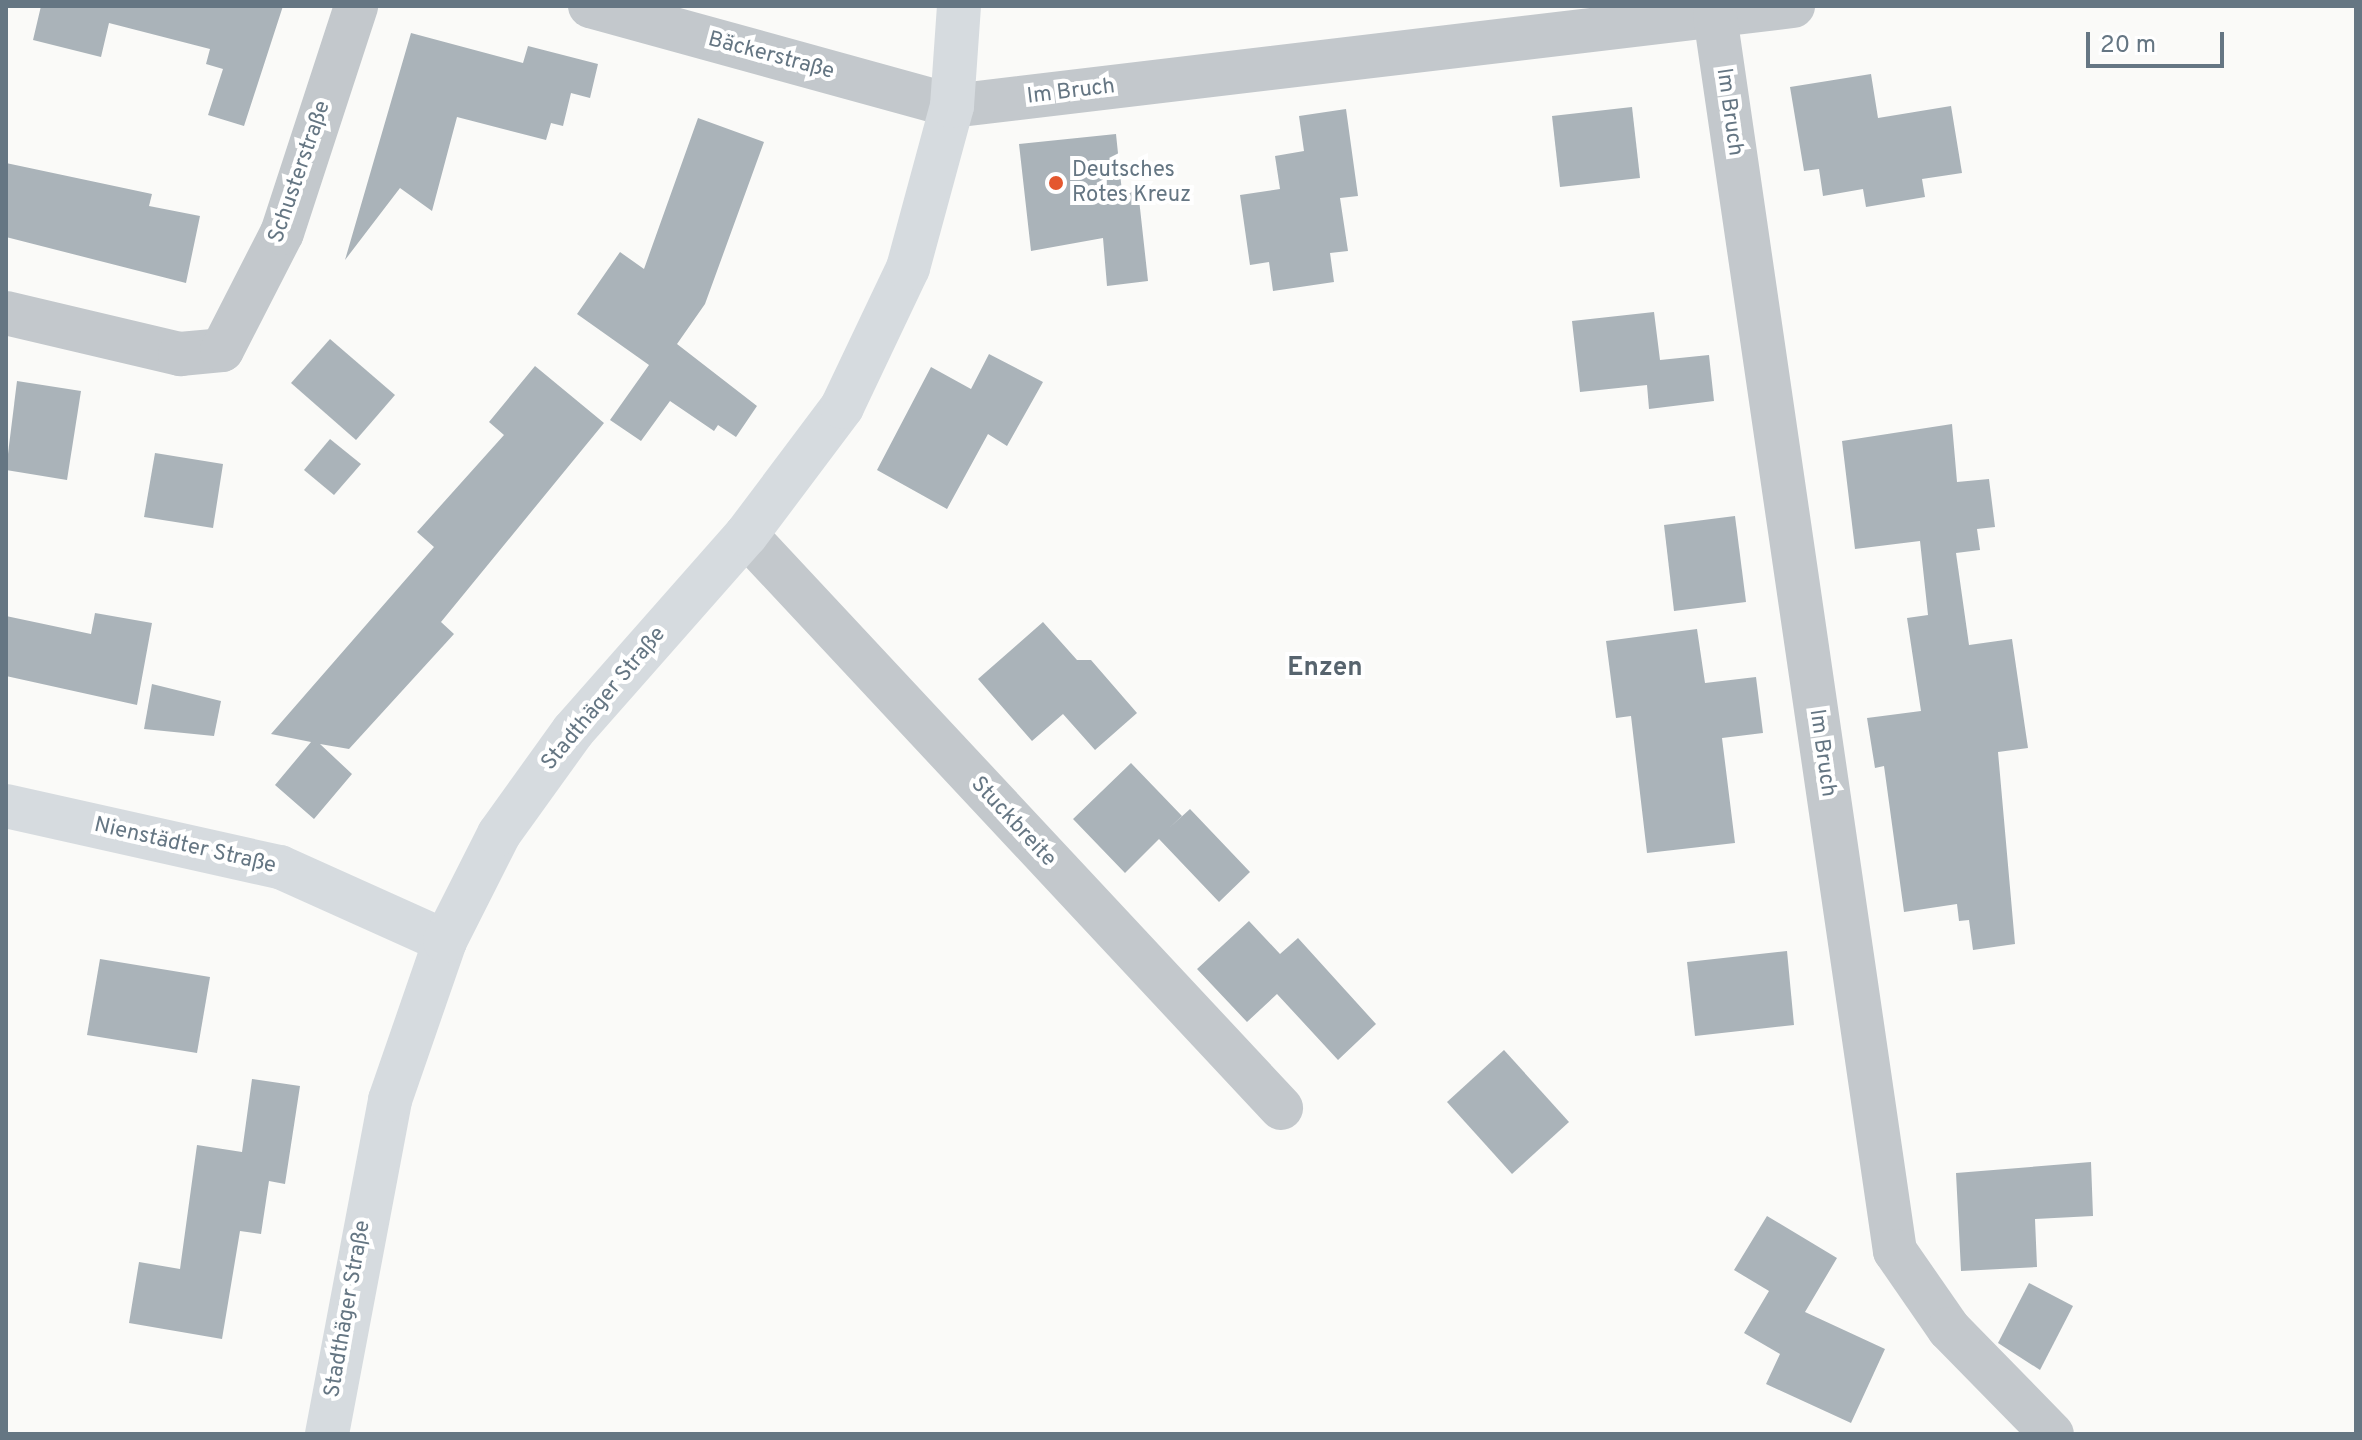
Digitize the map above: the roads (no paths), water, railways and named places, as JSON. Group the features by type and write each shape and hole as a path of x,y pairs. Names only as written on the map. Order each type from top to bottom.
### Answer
{"main road":[{"name":"Stadthäger Straße","path":"327,1434 390,1100 445,941 499,834 573,731 746,535 842,407 908,268 952,106 959,6"},
{"name":"Nienstädter Straße","path":"6,806 280,867 445,941"}],"street":[{"name":"Schusterstraße","path":"6,313 180,354 222,350 282,233 356,6"},
{"name":"Bäckerstraße","path":"590,6 952,106"},
{"name":"Im Bruch","path":"952,106 1793,6"},
{"name":"Im Bruch","path":"1715,16 1895,1251 1949,1329 2052,1434"},
{"name":"Stuckbreite","path":"746,535 1281,1108"}],"place":[{"name":"Deutsches Rotes Kreuz","path":"1056,183"}],"district":[{"name":"Enzen","path":"1325,669"}]}
